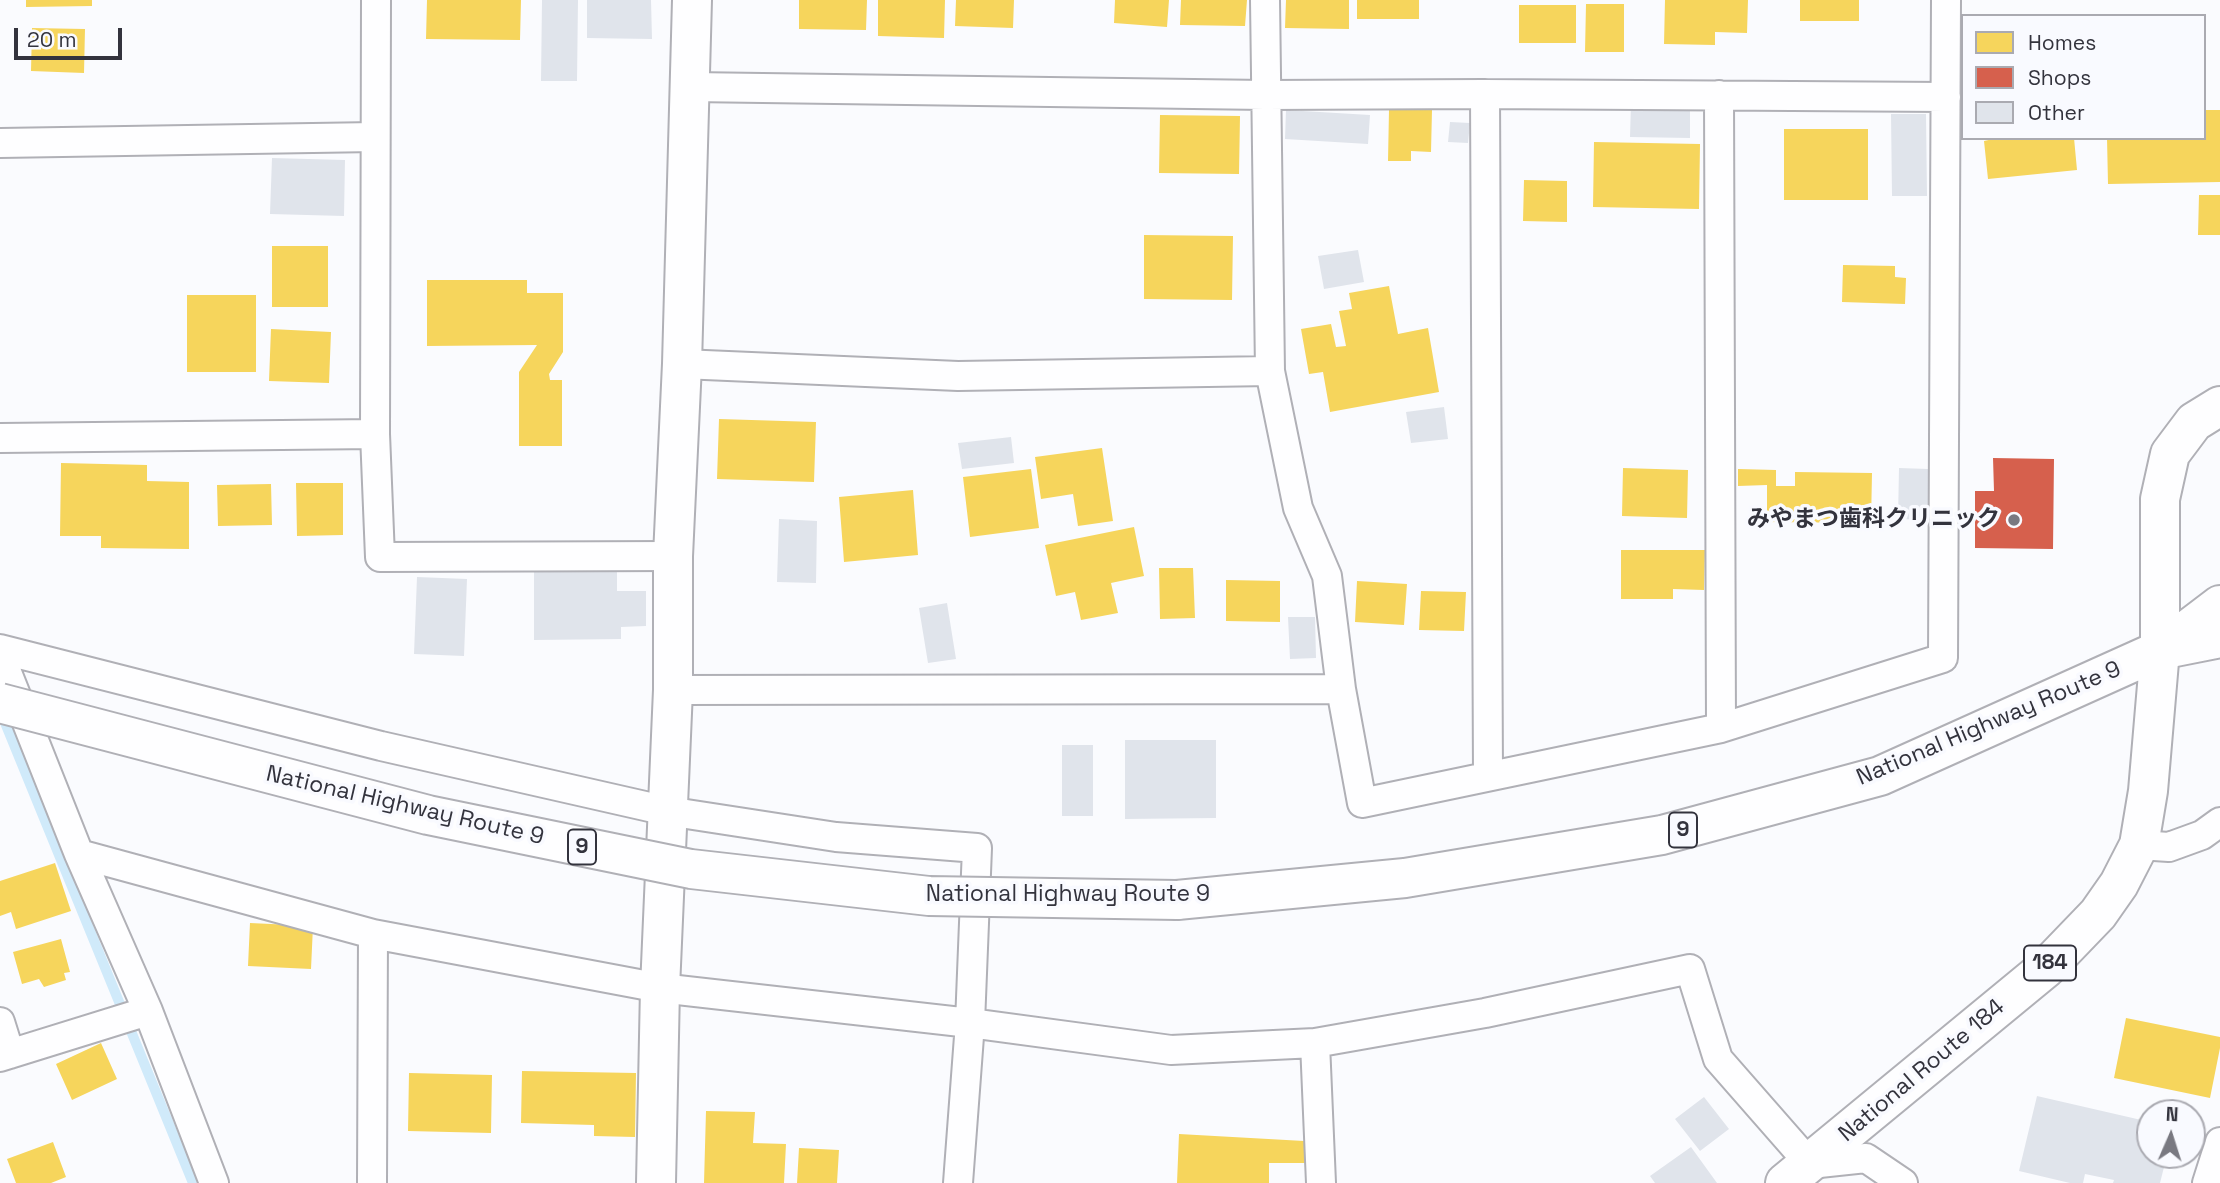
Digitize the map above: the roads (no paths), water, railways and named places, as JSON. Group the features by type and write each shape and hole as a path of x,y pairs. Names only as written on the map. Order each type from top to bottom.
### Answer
{"main road":[{"path":"656,1183 692,0"},
{"name":"National Route 184","path":"1797,1173 2046,968 2098,914 2119,884 2139,845 2148,790 2160,650 2160,499 2170,454 2194,422 2220,406"},
{"name":"National Highway Route 9","path":"0,704 428,815 691,869 929,896 1177,900 1405,878 1662,835 1880,776 2160,650 2220,605"},
{"name":"National Highway Route 9","path":"2160,650 2220,638"}],"street":[{"path":"376,0 374,434 380,557 673,556"},
{"path":"1265,0 1270,371 1298,508 1327,576 1341,689 1362,803 1721,728 1943,658 1946,0"},
{"path":"691,87 1265,95 1946,97"},
{"path":"1485,94 1488,775"},
{"path":"1719,95 1721,728"},
{"path":"0,143 375,137"},
{"path":"682,364 958,376 1270,371"},
{"path":"0,438 374,434"},
{"path":"0,649 381,746 667,811 836,837 977,848 970,1023 958,1183"},
{"path":"0,655 79,854 148,1011 214,1183"},
{"path":"673,690 1341,689"},
{"path":"2139,845 2169,847 2202,835 2220,822"},
{"path":"79,854 373,934 660,988 970,1023 1171,1051 1315,1043 1485,1013 1690,969 1718,1059 1797,1173 1866,1158 1903,1183"},
{"path":"372,1183 373,934"},
{"path":"0,1022 5,1055 148,1011"},
{"path":"1315,1043 1321,1183"},
{"path":"2207,1183 2220,1142"}],"waterway":[{"path":"1,713 193,1183"}],"place":[{"name":"みやまつ歯科クリニック","path":"2014,520"}]}
